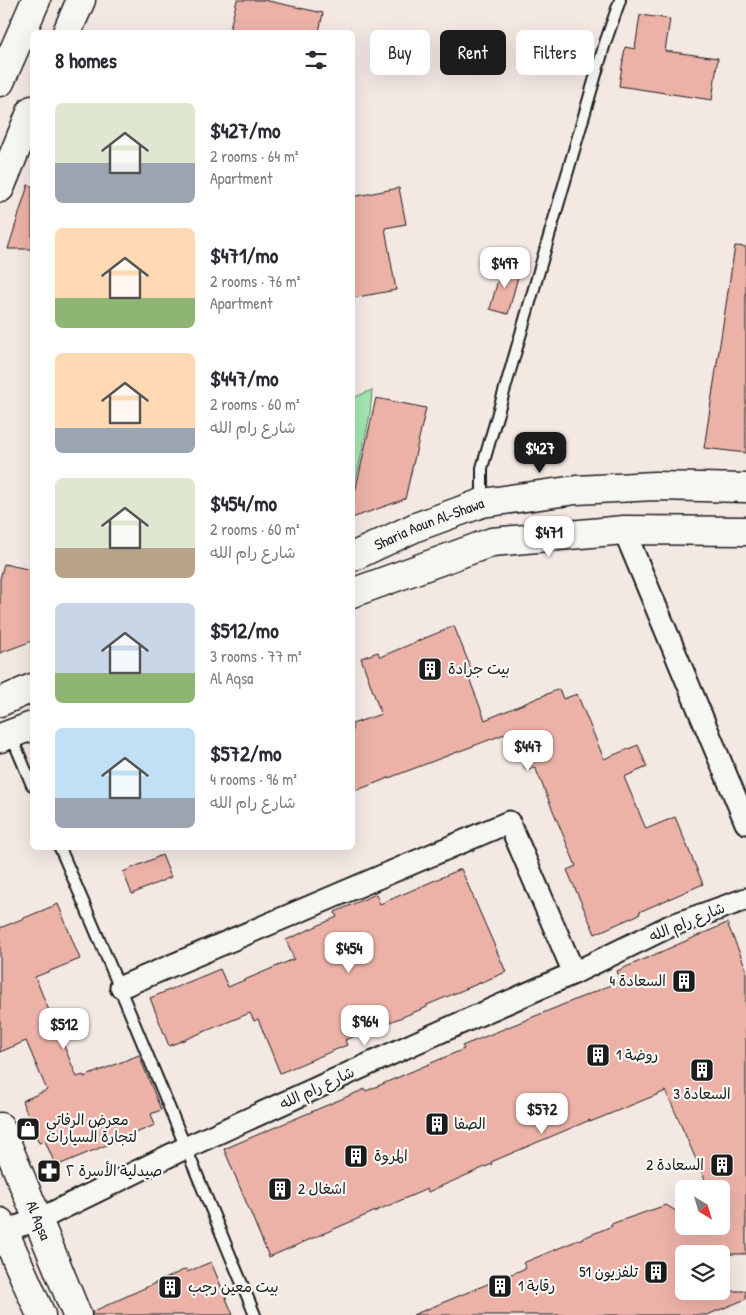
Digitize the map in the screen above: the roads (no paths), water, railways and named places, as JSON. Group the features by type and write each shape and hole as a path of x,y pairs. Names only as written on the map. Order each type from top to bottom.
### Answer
{"main road":[{"path":"0,82 36,0"},
{"path":"68,30 81,0"},
{"path":"0,188 30,115"},
{"name":"Sharia Aoun Al-Shawa","path":"355,556 416,527 482,503 576,490 645,486 746,488"},
{"path":"355,592 492,542 624,530 746,530"},
{"path":"0,702 30,689"},
{"name":"Al Aqsa","path":"0,1127 77,1315"},
{"path":"1,1228 40,1315"}],"street":[{"path":"624,530 746,823"},
{"path":"121,987 509,822 574,973"},
{"name":"شارع رام الله","path":"1,1228 38,1220 185,1148 574,973 670,926 746,900"}],"lane":[{"path":"482,503 482,468 604,43 620,0"},
{"path":"14,733 30,779"},
{"path":"61,850 121,987 185,1148 255,1315"}],"place":[{"name":"بيت جرادة","path":"430,669"},
{"name":"السعادة 4","path":"684,981"},
{"name":"روضة 1","path":"598,1055"},
{"name":"السعادة 3","path":"702,1070"},
{"name":"الصفا","path":"437,1124"},
{"name":"معرض الرفاتي لتجارة السيارات","path":"28,1129"},
{"name":"المروة","path":"356,1156"},
{"name":"السعادة 2","path":"722,1165"},
{"name":"صيدلية الأسرة ٢","path":"49,1171"},
{"name":"اشغال 2","path":"280,1189"},
{"name":"تلفزيون 51","path":"656,1272"},
{"name":"رقابة 1","path":"500,1286"},
{"name":"بيت معين رجب","path":"170,1287"}]}
